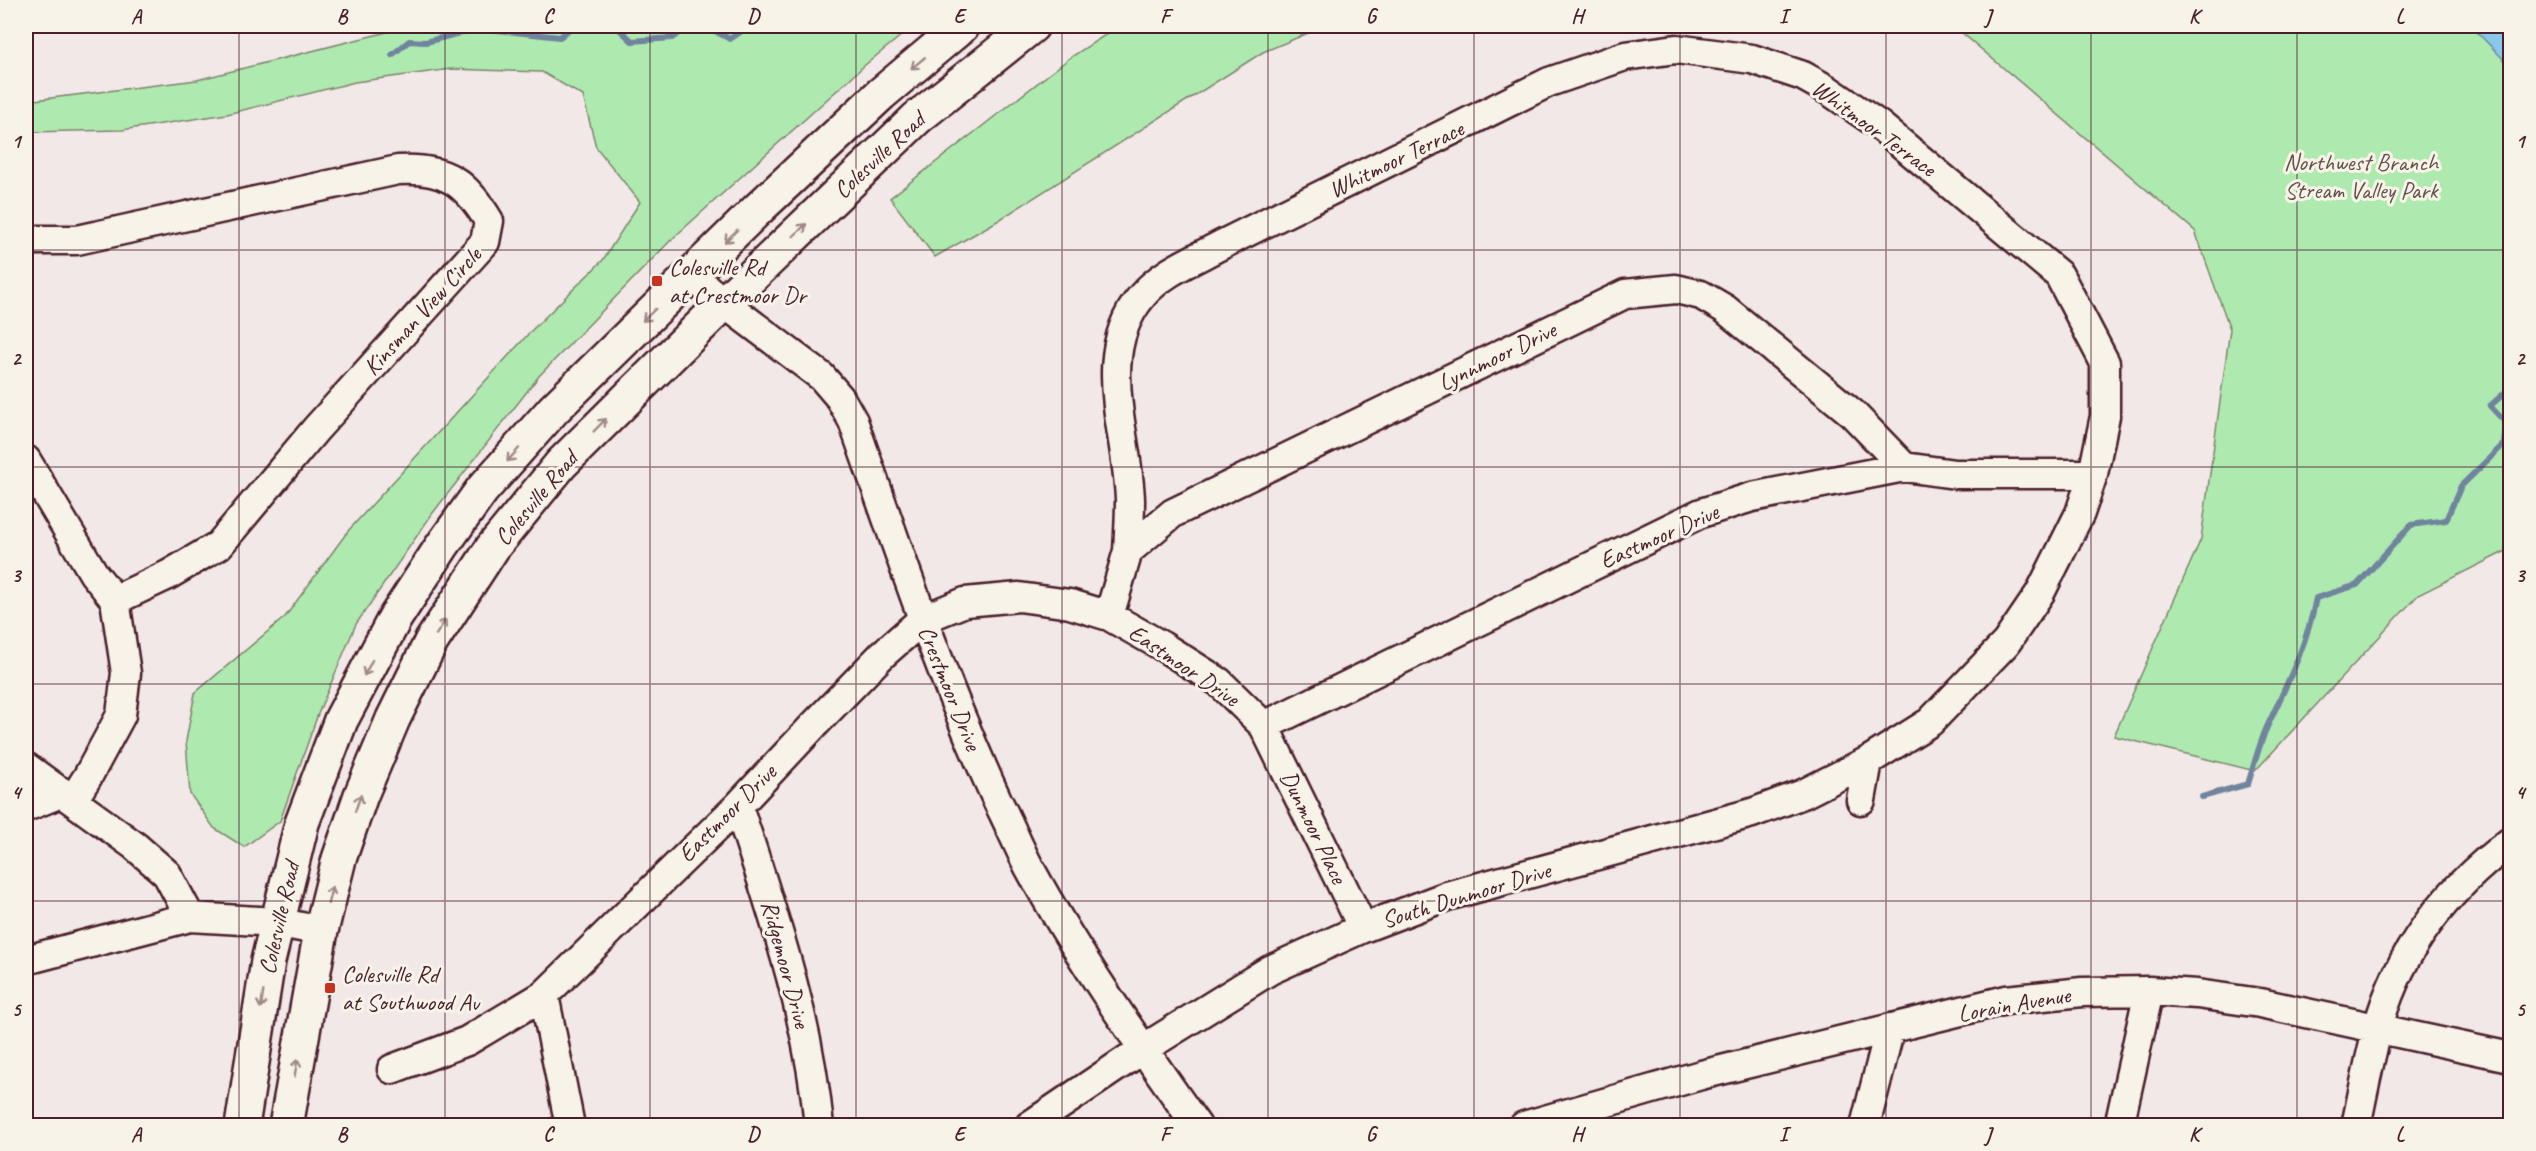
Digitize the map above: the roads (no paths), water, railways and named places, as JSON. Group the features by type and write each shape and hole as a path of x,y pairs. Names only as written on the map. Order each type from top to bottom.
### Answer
{"highway":[{"name":"Colesville Road","path":"242,1125 276,922 302,823 341,720 394,618 482,490 554,409 691,274 881,94 962,26"},
{"name":"Colesville Road","path":"286,1125 321,931 339,859 361,795 393,719 431,642 493,547 561,464 724,303 917,118 1032,26"}],"street":[{"name":"Whitmoor Terrace","path":"1128,551 1130,500 1115,366 1118,340 1128,315 1143,294 1168,274 1219,246 1549,82 1625,56 1676,50 1752,59 1803,76 1879,125 2059,275 2105,363 2105,416 2093,474 2080,513 2040,593 2006,643 1930,722 1868,761"},
{"name":"Kinsman View Circle","path":"26,240 77,240 398,170 420,169 447,175 479,205 489,221 485,242 316,429 219,544 168,574 115,600"},
{"name":"Crestmoor Drive","path":"691,274 724,303 822,378 840,398 853,422 923,619 969,738 1029,867 1076,946 1143,1049 1197,1125"},
{"name":"Lynnmoor Drive","path":"1128,551 1173,513 1625,294 1676,289 1701,295 1725,309 1852,413 1904,467"},
{"path":"26,460 94,574 115,600 126,673 121,715 88,776 66,795 51,797 26,807"},
{"name":"Eastmoor Drive","path":"392,1069 467,1041 544,995 738,806 883,654 923,619 965,602 1019,597 1070,604 1109,616 1219,682 1264,726 1701,513 1752,497 1904,467 1955,474 2093,474"},
{"path":"1109,616 1128,551"},
{"name":"Dunmoor Place","path":"1264,726 1363,928"},
{"path":"1861,800 1868,761"},
{"name":"South Dunmoor Drive","path":"1029,1125 1143,1049 1270,970 1363,928 1447,896 1752,813 1803,794 1868,761"},
{"path":"26,767 135,846 166,874 190,916"},
{"name":"Ridgemoor Drive","path":"738,806 784,949 815,1076 819,1125"},
{"path":"2356,1125 2378,1028 2394,979 2423,929 2451,894 2480,865 2511,842"},
{"path":"26,960 190,916 276,922 321,931"},
{"path":"2119,1125 2149,991"},
{"name":"Lorain Avenue","path":"1524,1125 1701,1075 2006,1000 2082,992 2149,991 2197,994 2260,1003 2511,1057"},
{"path":"544,995 570,1125"},
{"path":"1864,1125 1890,1028"}],"water":[{"path":"2469,26 2510,26 2510,66 2473,28"}],"waterway":[{"path":"392,55 409,41 426,42 478,28 560,37 573,26"},
{"path":"616,26 632,41 672,38 689,26"},
{"path":"706,26 730,39 749,26"},
{"path":"2202,797 2248,784 2264,734 2302,648 2316,598 2357,585 2411,525 2446,520 2461,486 2504,444 2506,423 2490,406 2510,388"}],"place":[{"name":"Colesville Rd at Crestmoor Dr","path":"657,281"},
{"name":"Colesville Rd at Southwood Av","path":"330,988"}],"park label":[{"name":"Northwest Branch Stream Valley Park","path":"2361,176"}]}
